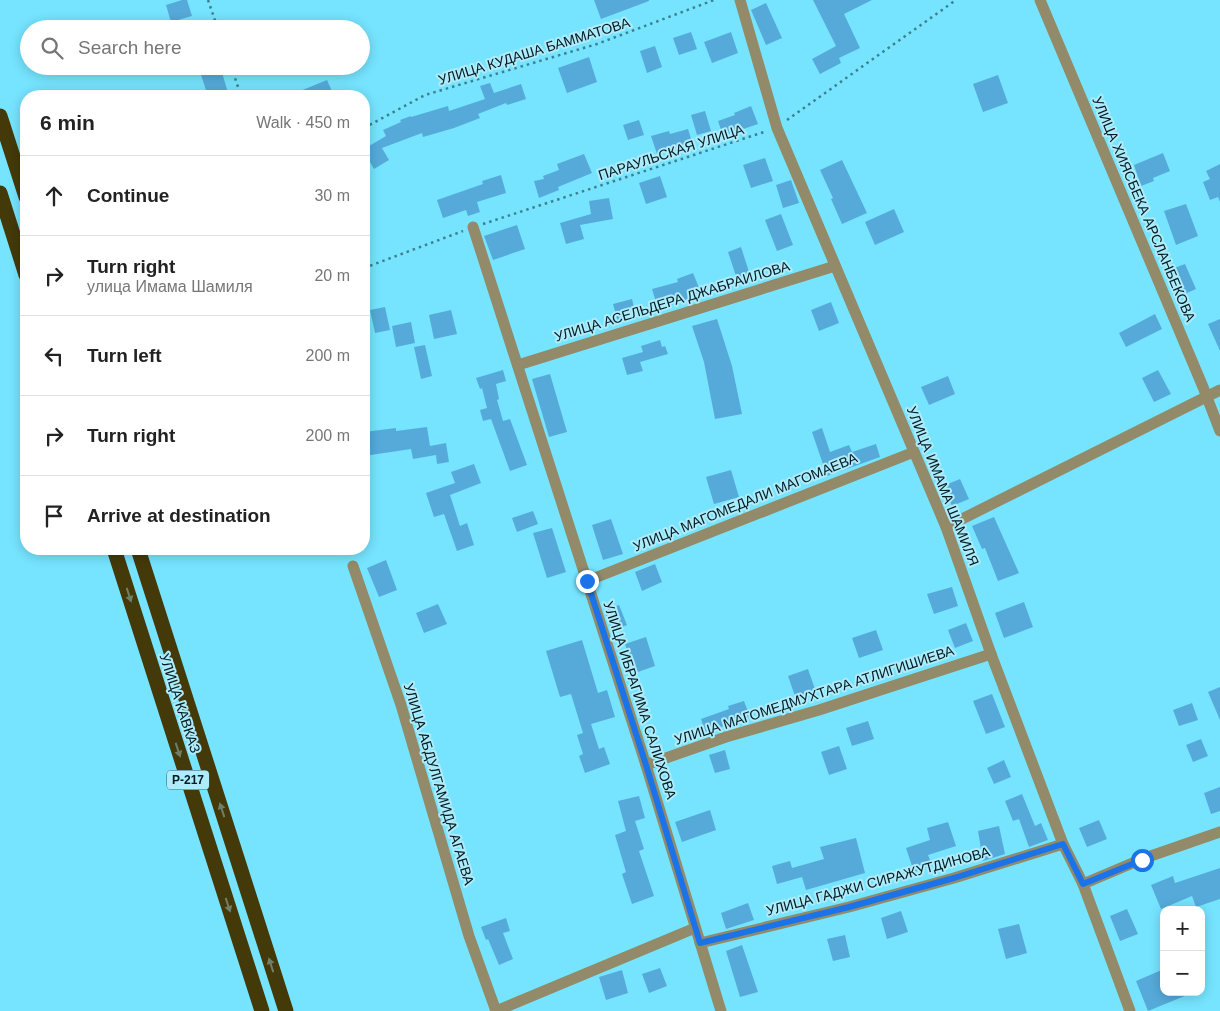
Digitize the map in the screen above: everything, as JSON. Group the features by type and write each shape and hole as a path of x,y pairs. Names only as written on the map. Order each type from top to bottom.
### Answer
{"highway":[{"path":"0,116 20,178"},
{"path":"0,193 20,256"},
{"name":"УЛИЦА КАВКАЗ","path":"116,555 262,1011"},
{"name":"УЛИЦА КАВКАЗ","path":"140,555 286,1011"}],"street":[{"name":"УЛИЦА ИМАМА ШАМИЛЯ","path":"740,0 777,128 946,527 991,654 1063,844 1083,884 1130,1011"},
{"name":"УЛИЦА ХИЯСБЕКА АРСЛАНБЕКОВА","path":"1040,0 1220,431"},
{"name":"УЛИЦА ИБРАГИМА САЛИХОВА","path":"473,227 646,765 721,1011"},
{"name":"УЛИЦА АСЕЛЬДЕРА ДЖАБРАИЛОВА","path":"518,365 835,266"},
{"path":"946,527 1220,390"},
{"name":"УЛИЦА МАГОМЕДАЛИ МАГОМАЕВА","path":"587,581 914,452"},
{"name":"УЛИЦА АБДУЛГАМИДА АГАЕВА","path":"353,566 401,705 469,936 496,1011"},
{"name":"УЛИЦА МАГОМЕДМУХТАРА АТЛИГИШИЕВА","path":"646,765 726,737 819,710 991,654"},
{"path":"1083,884 1142,860 1220,832"},
{"name":"УЛИЦА ГАДЖИ СИРАЖУТДИНОВА","path":"700,943 849,907 954,878 1063,844"},
{"path":"496,1011 695,928"}],"path":[{"path":"208,0 215,20"},
{"name":"УЛИЦА КУДАША БАММАТОВА","path":"370,125 425,95 596,44 714,0"},
{"name":"ПАРАУЛЬСКАЯ УЛИЦА","path":"370,266 473,227 777,128 956,0"},
{"path":"234,75 239,90"}],"building":[{"path":"187,0 192,16 170,20 166,5"},
{"path":"594,0 649,0 649,1 601,19"},
{"path":"813,0 872,0 844,14 860,48 839,58 841,63 820,74 812,59 836,46"},
{"path":"766,3 782,38 766,45 751,10"},
{"path":"691,32 697,49 679,55 673,38"},
{"path":"731,32 738,53 712,63 704,42"},
{"path":"655,46 662,67 647,73 640,51"},
{"path":"589,57 597,82 567,93 558,68"},
{"path":"201,75 223,75 227,90 206,90"},
{"path":"998,75 1008,103 983,112 973,84"},
{"path":"327,80 331,90 303,90"},
{"path":"490,83 494,93 521,84 526,99 507,105 506,103 478,114 480,118 454,128 423,137 422,133 382,148 389,160 374,169 370,162 370,145 386,136 383,130 411,116 448,106 449,111 485,99 480,86"},
{"path":"751,106 758,124 723,136 718,121 735,115 734,113"},
{"path":"705,111 711,131 697,135 691,115"},
{"path":"639,120 644,135 628,140 623,125"},
{"path":"688,129 692,142 657,154 651,136 669,131 670,134"},
{"path":"1163,153 1170,171 1153,178 1154,181 1141,186 1134,165"},
{"path":"584,154 592,173 558,187 559,190 539,198 534,181 544,179 543,176 559,170 557,164"},
{"path":"765,158 773,181 751,188 743,165"},
{"path":"842,160 867,213 842,224 820,170"},
{"path":"1220,164 1220,202 1218,197 1210,200 1203,182 1210,179 1206,171"},
{"path":"501,175 506,193 477,202 480,212 468,216 466,210 443,218 437,200 483,184 482,181"},
{"path":"660,176 667,197 646,204 639,183"},
{"path":"791,180 799,203 783,208 776,185"},
{"path":"609,198 613,219 580,225 584,239 566,244 560,223 591,214 589,201"},
{"path":"1186,204 1198,236 1176,245 1164,211"},
{"path":"894,209 904,232 875,245 865,222"},
{"path":"781,214 793,245 777,251 765,220"},
{"path":"517,225 525,249 493,260 484,236"},
{"path":"741,247 751,278 738,282 728,252"},
{"path":"1185,264 1196,289 1180,296 1169,270"},
{"path":"693,273 702,295 658,309 652,289 678,282 677,279"},
{"path":"632,299 636,316 618,322 613,304"},
{"path":"831,302 839,323 819,331 811,310"},
{"path":"385,307 390,330 375,333 370,310"},
{"path":"451,310 457,334 434,339 429,315"},
{"path":"1155,314 1162,329 1126,347 1119,333"},
{"path":"717,319 732,366 742,414 715,419 704,362 692,326"},
{"path":"1220,319 1220,351 1208,324"},
{"path":"411,322 415,343 396,347 392,326"},
{"path":"660,340 662,347 665,346 668,354 640,362 643,371 627,375 622,358 643,352 641,346"},
{"path":"425,345 432,376 421,379 414,347"},
{"path":"503,370 506,381 496,384 499,399 497,400 503,421 510,419 527,465 510,471 491,419 483,421 480,410 487,408 482,388 480,389 476,378"},
{"path":"1158,370 1171,394 1154,402 1142,378"},
{"path":"550,374 567,432 549,437 532,379"},
{"path":"948,376 955,394 929,405 921,387"},
{"path":"427,427 430,446 446,443 449,462 437,464 436,455 413,459 411,449 370,455 370,431 396,428 396,431"},
{"path":"822,428 830,452 849,445 852,452 876,444 880,457 827,476 812,432"},
{"path":"474,464 481,483 450,495 460,526 467,523 474,545 457,551 444,514 434,517 426,493 455,483 451,472"},
{"path":"731,470 739,497 714,504 706,477"},
{"path":"960,479 969,499 952,506 943,486"},
{"path":"533,511 538,524 517,532 512,518"},
{"path":"994,517 1019,573 998,581 985,548 982,549 972,526"},
{"path":"611,519 623,554 603,560 592,525"},
{"path":"552,528 566,572 547,578 533,533"},
{"path":"386,560 397,590 379,597 367,568"},
{"path":"655,564 662,582 642,591 635,572"},
{"path":"952,587 958,606 934,614 927,594"},
{"path":"1024,602 1033,627 1004,638 995,613"},
{"path":"438,604 447,624 424,633 416,613"},
{"path":"619,605 627,625 612,631 604,610"},
{"path":"966,623 973,641 955,648 948,630"},
{"path":"876,630 883,650 859,658 852,638"},
{"path":"646,637 655,666 635,673 625,644"},
{"path":"582,640 598,693 607,690 615,717 591,724 599,749 604,747 610,764 585,773 579,756 583,754 577,735 583,733 571,694 560,697 546,651"},
{"path":"808,669 816,692 796,699 788,676"},
{"path":"1220,687 1220,720 1208,692"},
{"path":"992,694 1005,727 986,734 973,701"},
{"path":"744,701 750,717 706,734 701,719 729,709 728,706"},
{"path":"1192,703 1198,720 1179,726 1173,710"},
{"path":"868,721 874,739 852,746 846,728"},
{"path":"1201,739 1208,756 1193,762 1186,745"},
{"path":"839,746 847,769 829,775 821,752"},
{"path":"725,750 730,769 715,773 709,755"},
{"path":"1004,760 1011,777 994,784 987,768"},
{"path":"1220,787 1220,811 1211,814 1204,793"},
{"path":"1022,794 1035,826 1041,823 1048,840 1029,847 1019,819 1013,821 1005,801"},
{"path":"639,796 645,818 635,821 644,849 639,851 654,896 632,904 622,874 626,872 615,835 626,831 618,801"},
{"path":"710,810 716,830 682,842 675,822"},
{"path":"1099,820 1107,839 1087,847 1079,828"},
{"path":"948,822 956,846 928,855 932,865 914,872 906,848 930,840 927,828"},
{"path":"999,826 1005,854 983,861 978,831"},
{"path":"856,838 865,873 806,890 802,877 777,884 772,866 790,861 792,868 824,859 820,847"},
{"path":"1220,868 1220,899 1196,906 1192,896 1168,906 1160,907 1151,885 1173,876 1175,883"},
{"path":"748,903 754,920 726,929 721,913"},
{"path":"1127,909 1138,934 1120,941 1110,916"},
{"path":"901,911 908,932 887,939 881,918"},
{"path":"506,918 510,931 503,933 513,959 499,965 481,927"},
{"path":"1019,924 1027,953 1006,959 998,929"},
{"path":"845,935 850,957 833,961 827,939"},
{"path":"742,945 758,992 740,997 726,951"},
{"path":"660,968 667,986 649,993 642,974"},
{"path":"622,970 628,993 606,1000 599,977"},
{"path":"1160,971 1160,996 1185,996 1148,1011 1136,981"}],"route":[{"path":"587,581 700,943 849,907 954,878 1063,844 1083,884 1142,860"}]}
